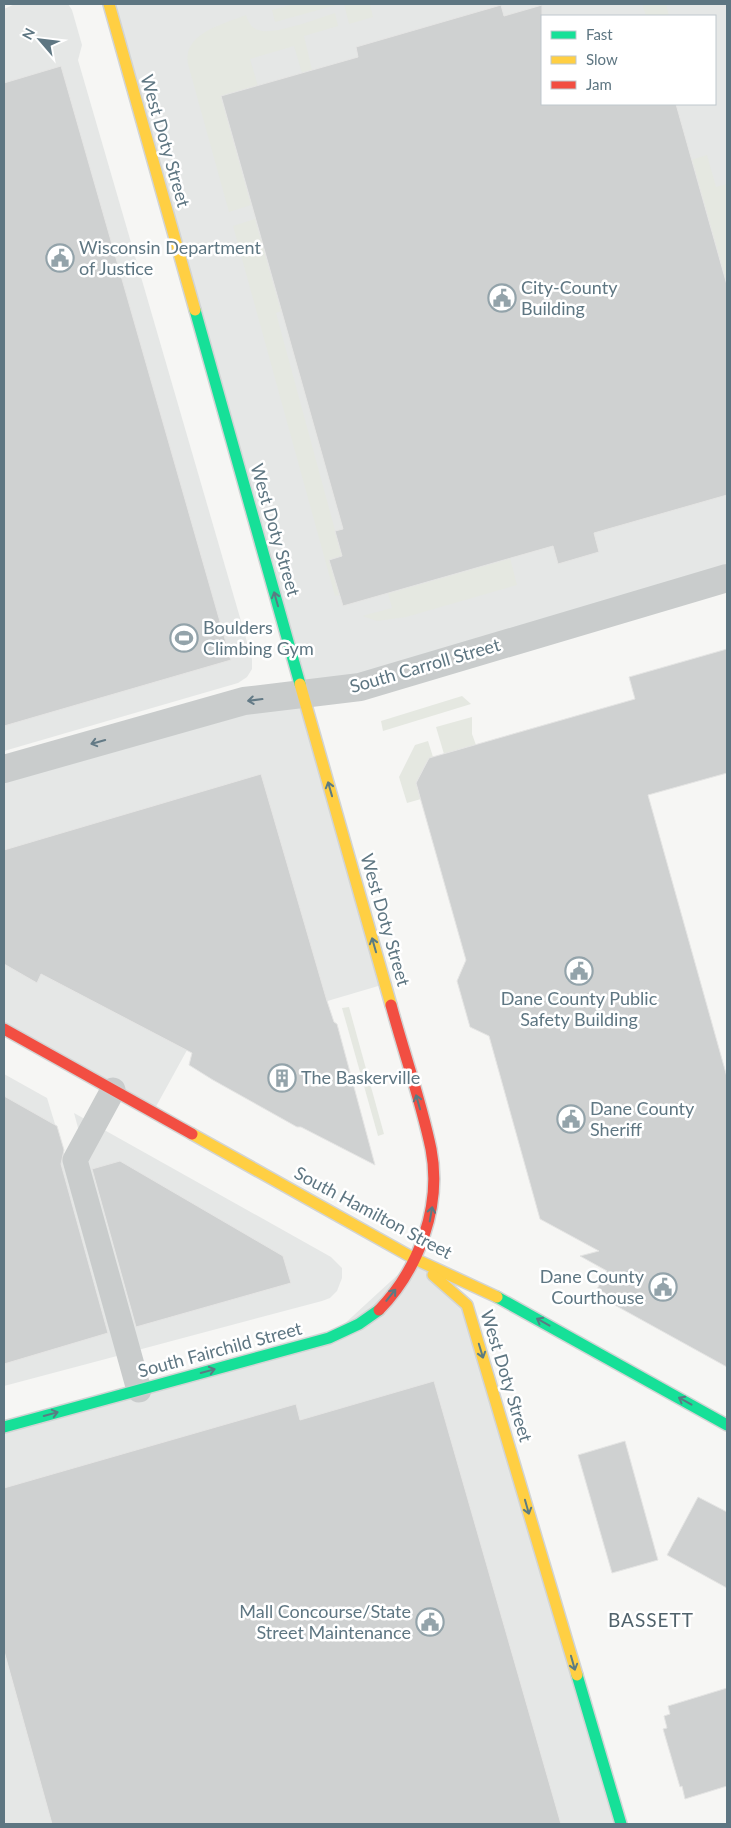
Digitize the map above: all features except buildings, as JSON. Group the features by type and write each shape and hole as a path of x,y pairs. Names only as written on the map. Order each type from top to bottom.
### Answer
{"street":[{"name":"West Doty Street","path":"108,4 431,1149 435,1174 434,1197 430,1220 415,1259 467,1305 620,1824"},
{"name":"South Carroll Street","path":"4,769 244,701 360,687 727,578"},
{"name":"South Hamilton Street","path":"4,1028 415,1259 477,1286 727,1425"},
{"name":"South Fairchild Street","path":"4,1427 329,1338 344,1332 376,1313 393,1293 415,1259"}],"lane":[{"path":"113,1090 75,1160 139,1390"}],"shaded area":[{"path":"15,4 68,4 72,10 82,45 78,60 252,659 252,669 247,677 238,683 4,751 4,9"},
{"path":"109,4 727,4 727,579 304,694 385,984 192,1041 153,1112 4,1029 4,769 303,694"},
{"path":"294,4 340,4 275,22 272,10"},
{"path":"344,4 370,4 373,17 349,24"},
{"path":"642,4 666,4 669,15 646,15"},
{"path":"335,13 338,26 304,36 312,70 302,73 294,46 250,59 258,86 221,96 251,205 229,212 188,64 188,53 191,45 206,31 246,15 253,28 274,31"},
{"path":"707,155 716,187 727,184 727,285 691,160"},
{"path":"255,219 281,311 276,313 342,556 330,560 340,595 335,596 233,226"},
{"path":"510,558 517,585 406,617 377,621 362,616 392,608 388,593"},
{"path":"462,696 471,704 383,731 381,721"},
{"path":"472,717 472,734 476,745 444,754 436,727"},
{"path":"428,741 433,757 429,758 416,783 421,799 407,803 399,777 415,745"},
{"path":"349,1007 384,1134 378,1136 342,1008"},
{"path":"4,1074 47,1098 85,1222 117,1356 4,1386"},
{"path":"74,1113 331,1257 342,1268 342,1278 337,1291 330,1298 322,1301 138,1350"},
{"path":"415,1259 467,1305 621,1824 4,1824 4,1427 329,1338"}],"traffic: fast":[{"path":"195,310 300,684"},
{"path":"497,1297 727,1425"},
{"path":"4,1427 329,1338 359,1324 379,1310"},
{"path":"577,1675 621,1824"}],"traffic: slow":[{"path":"109,4 195,310"},
{"path":"300,684 391,1005"},
{"path":"192,1134 415,1259 497,1297"},
{"path":"433,1275 467,1305 577,1675"}],"traffic: jam":[{"path":"379,1310 406,1276 424,1236 430,1214 434,1171 427,1131 391,1005"},
{"path":"4,1029 192,1134"}],"place":[{"name":"Wisconsin Department of Justice","path":"60,258"},
{"name":"City-County Building","path":"502,298"},
{"name":"Boulders Climbing Gym","path":"184,638"},
{"name":"Dane County Public Safety Building","path":"579,971"},
{"name":"The Baskerville","path":"282,1078"},
{"name":"Dane County Sheriff","path":"571,1119"},
{"name":"Dane County Courthouse","path":"663,1287"},
{"name":"Mall Concourse/State Street Maintenance","path":"430,1622"}],"district":[{"name":"BASSETT","path":"651,1620"}]}
